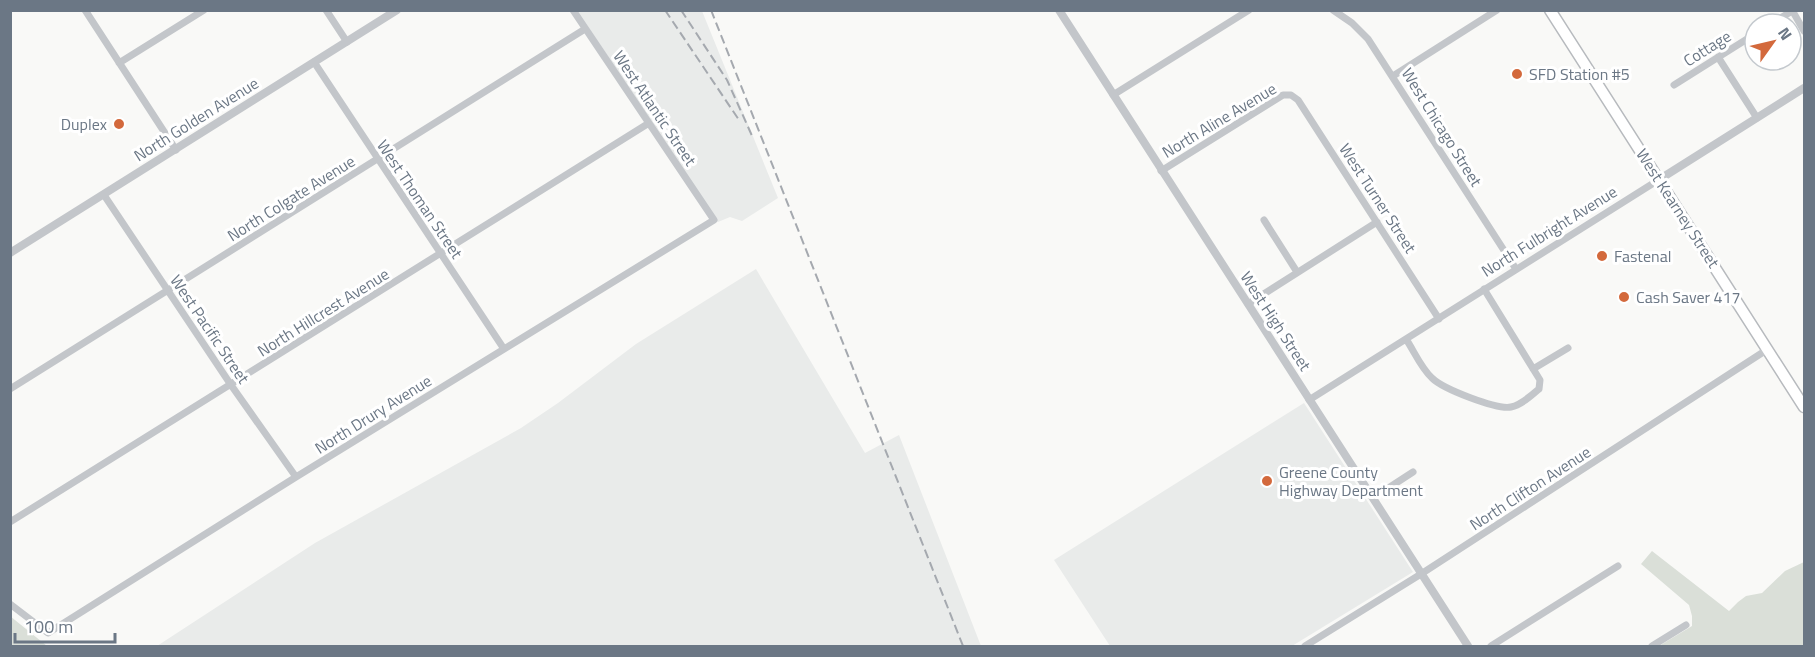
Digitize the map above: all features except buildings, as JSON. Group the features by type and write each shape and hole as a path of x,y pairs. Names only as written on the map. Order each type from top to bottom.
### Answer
{"main road":[{"name":"West Kearney Street","path":"1550,10 1804,407"}],"street":[{"path":"85,10 176,150"},
{"path":"119,63 204,10"},
{"path":"326,10 347,42"},
{"name":"North Golden Avenue","path":"10,253 397,10"},
{"name":"West Atlantic Street","path":"573,10 714,220"},
{"name":"West High Street","path":"1059,10 1468,646"},
{"path":"1113,95 1249,10"},
{"name":"West Chicago Street","path":"1333,10 1364,33 1516,269"},
{"path":"1393,76 1497,10"},
{"path":"1792,11 1804,31"},
{"name":"North Colgate Avenue","path":"10,389 585,30"},
{"name":"Cottage","path":"1674,86 1743,41"},
{"path":"1718,57 1757,117"},
{"name":"West Thoman Street","path":"314,62 504,349"},
{"name":"North Fulbright Avenue","path":"1309,400 1804,88"},
{"name":"North Aline Avenue","path":"1161,171 1283,95 1291,94"},
{"name":"West Turner Street","path":"1291,94 1298,100 1438,319"},
{"name":"North Hillcrest Avenue","path":"10,522 649,123"},
{"name":"West Pacific Street","path":"104,195 231,385 296,477"},
{"name":"North Drury Avenue","path":"10,604 48,633 296,477 714,220"},
{"path":"1264,220 1297,272"},
{"path":"1248,304 1377,222"},
{"path":"1406,339 1430,376 1437,382 1500,407 1516,405 1539,389 1541,382 1484,289"},
{"path":"1533,369 1568,348"},
{"name":"North Clifton Avenue","path":"1305,646 1421,574 1768,349"},
{"path":"1373,498 1413,472"},
{"path":"1491,646 1618,566"},
{"path":"1652,646 1686,625"}],"shaded area":[{"path":"578,11 702,11 778,198 742,221 730,217 718,222"},
{"path":"756,269 865,453 899,435 981,646 157,646 315,543 521,428 636,344"},
{"name":"Greene County Highway Department","path":"1304,403 1413,572 1292,646 1110,646 1054,560"},
{"path":"1652,551 1729,611 1746,596 1762,593 1785,571 1804,562 1804,646 1659,646 1692,626 1692,616 1689,605 1641,564"},
{"path":"10,616 47,646 11,646"}],"railway":[{"path":"665,10 739,120"},
{"path":"681,10 727,80 753,138"},
{"path":"711,10 963,646"}],"place":[{"name":"SFD Station #5","path":"1517,74"},
{"name":"Duplex","path":"119,124"},
{"name":"Fastenal","path":"1602,256"},
{"name":"Cash Saver 417","path":"1624,297"},
{"name":"Greene County Highway Department","path":"1267,481"}]}
